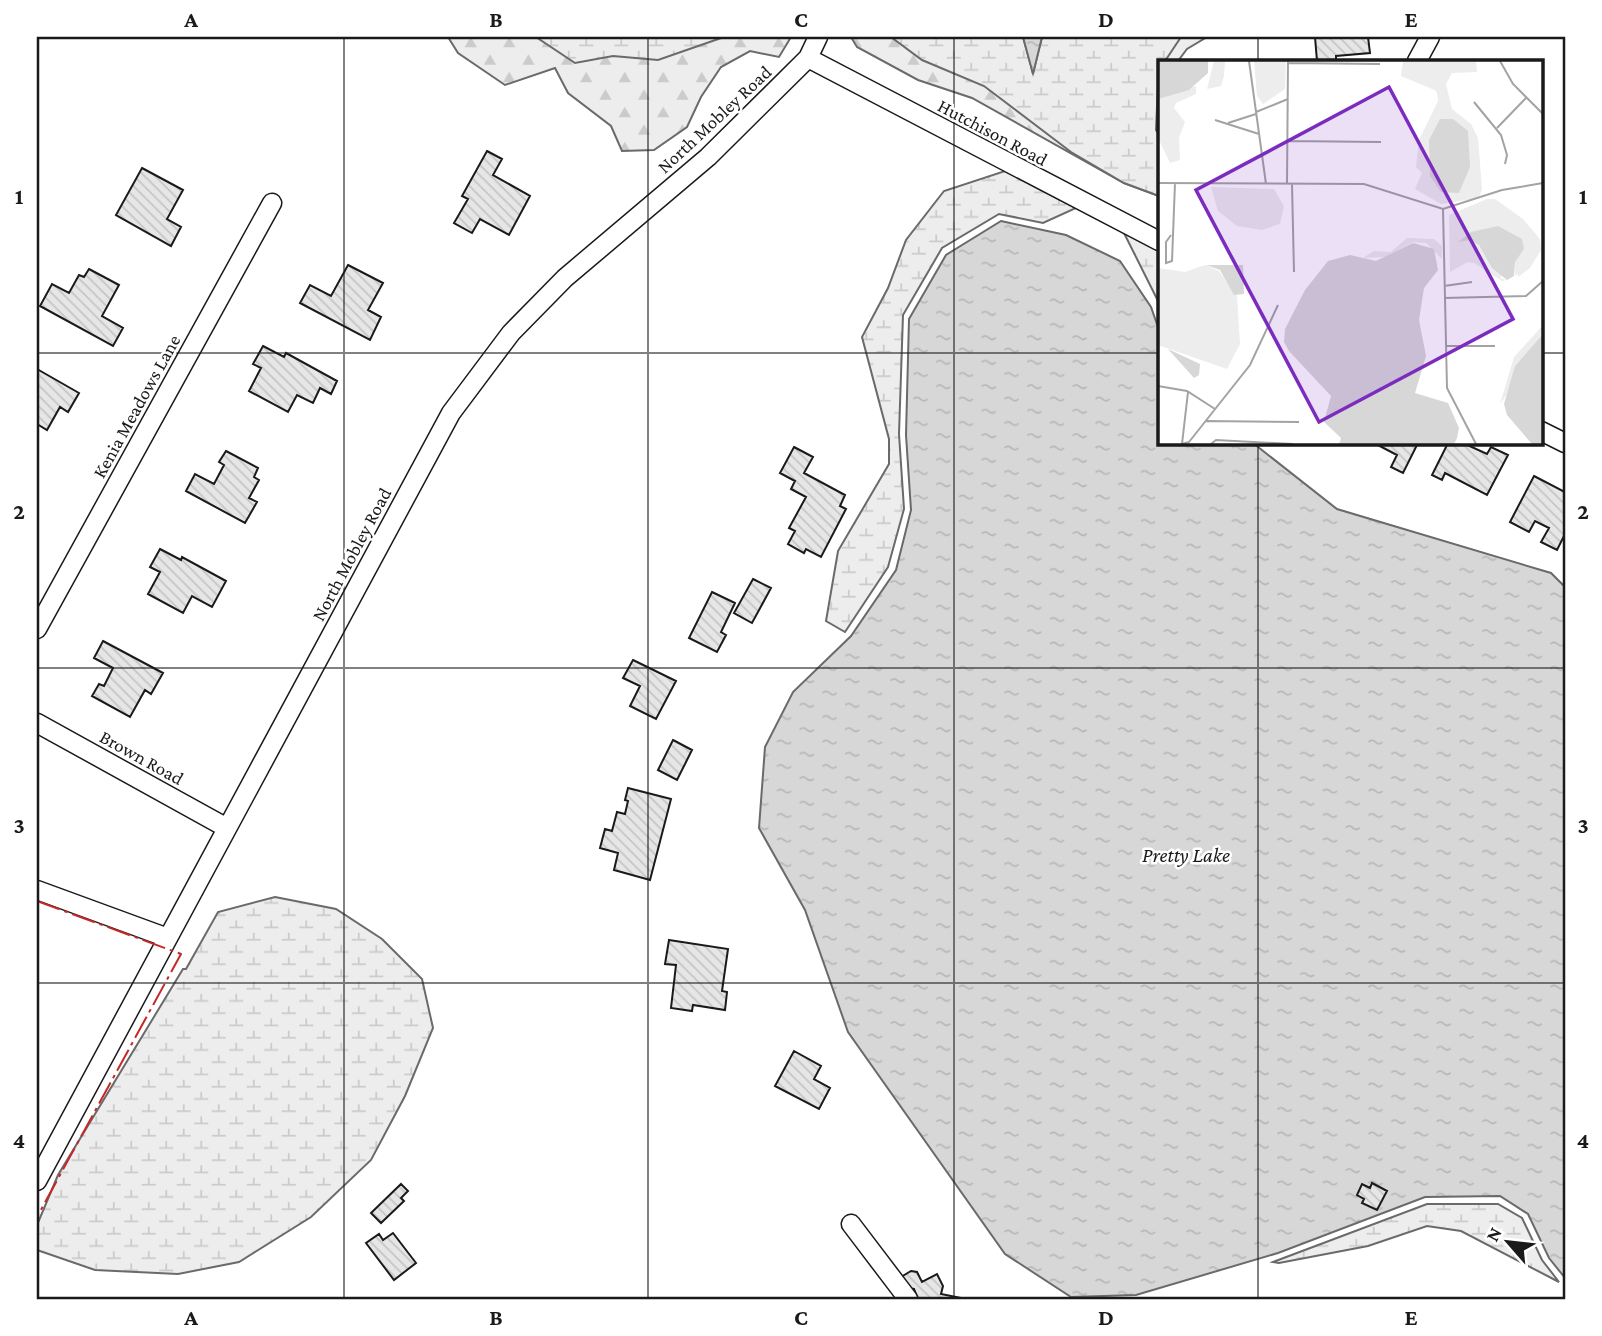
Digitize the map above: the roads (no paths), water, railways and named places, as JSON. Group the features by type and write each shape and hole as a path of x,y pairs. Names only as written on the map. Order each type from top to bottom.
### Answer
{"street":[{"name":"North Mobley Road","path":"37,1181 451,413 511,332 565,278 708,157 808,58 818,37"},
{"path":"1418,60 1430,37"},
{"name":"Hutchison Road","path":"808,58 1158,240"},
{"name":"Kenia Meadows Lane","path":"37,629 272,203"},
{"path":"1542,432 1565,443"},
{"name":"Brown Road","path":"37,723 227,828"},
{"path":"37,890 168,937"},
{"path":"851,1224 908,1299"}],"water":[{"path":"1023,37 1042,37 1033,74"},
{"name":"Pretty Lake","path":"1001,221 1066,235 1120,261 1151,307 1158,327 1158,444 1254,444 1337,509 1551,573 1565,587 1565,1278 1549,1258 1528,1214 1500,1196 1425,1197 1278,1253 1136,1295 1071,1297 1005,1254 848,1032 805,910 759,828 765,747 793,692 851,636 896,570 911,510 906,435 909,319 946,255"}]}
